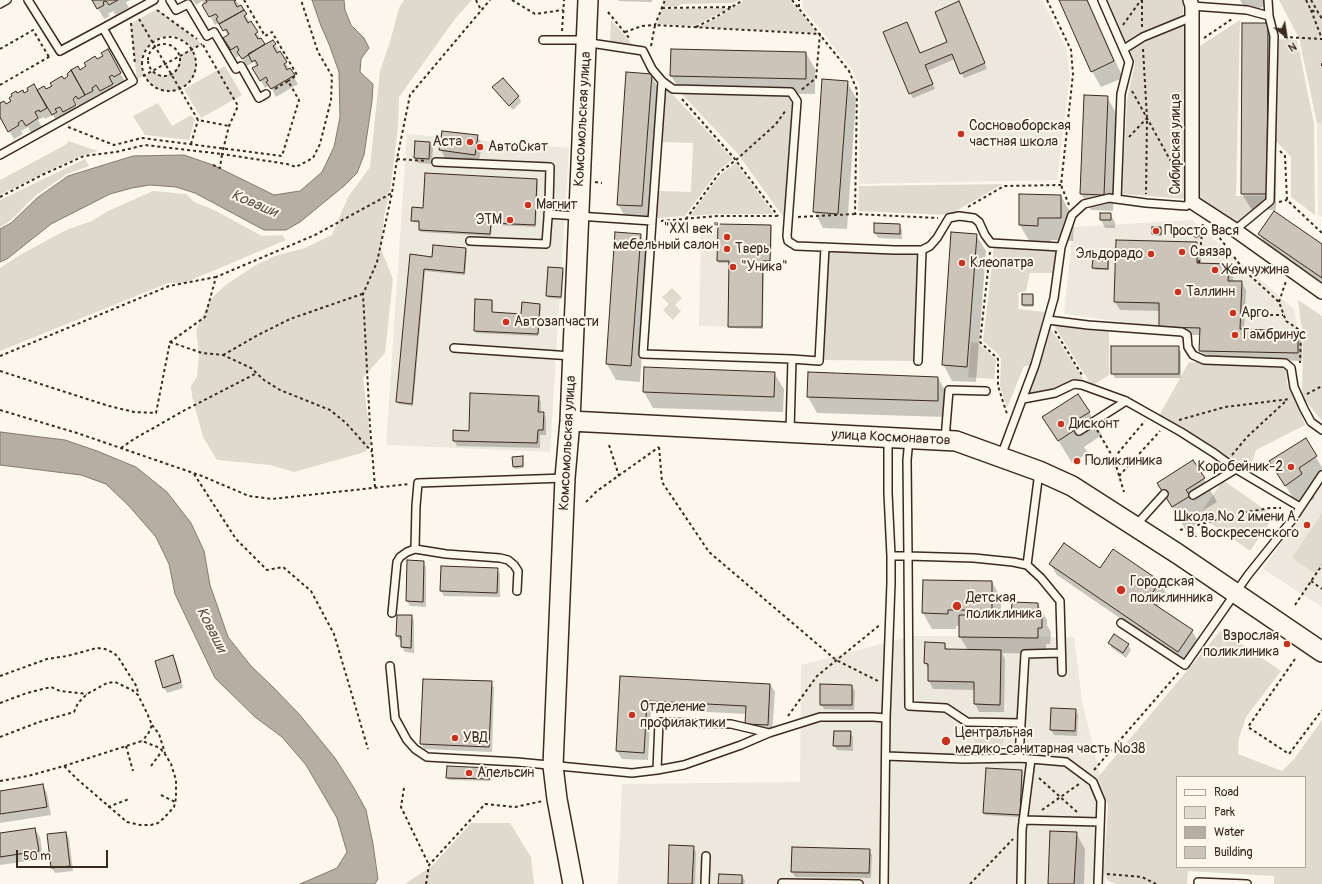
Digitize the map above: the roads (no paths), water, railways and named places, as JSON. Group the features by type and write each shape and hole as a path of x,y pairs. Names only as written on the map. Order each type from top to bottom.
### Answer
{"street":[{"name":"Комсомольская улица","path":"573,884 557,799 553,766 565,478 570,421 573,356 588,0"},
{"name":"Сибирская улица","path":"1191,8 1192,202 1236,230 1322,292"},
{"name":"улица Космонавтов","path":"570,421 956,442 1039,471 1072,486 1135,526 1322,652"}],"lane":[{"path":"0,4 7,0"},
{"path":"28,0 60,51 154,0"},
{"path":"170,0 176,10 188,4 207,36 214,32 236,69 241,66 259,98 266,94"},
{"path":"1102,0 1129,62 1121,94 1117,199"},
{"path":"1236,230 1270,201 1274,36 1269,16 1268,0"},
{"path":"1124,49 1191,8 1247,10 1269,16"},
{"path":"0,155 135,80 103,28"},
{"path":"542,40 577,40 643,51 652,69 662,82 673,90 791,92 797,101 787,236 788,241 796,246 922,250 930,246 937,238 949,218 959,216 974,218 979,222 985,235 991,243 1061,247"},
{"path":"662,82 643,354 819,361 825,247"},
{"path":"436,162 550,167 546,244 470,241"},
{"path":"1001,457 1036,364 1054,298 1061,247 1072,215 1084,204 1109,198 1186,206 1192,202"},
{"path":"548,214 652,221"},
{"path":"918,361 922,250"},
{"path":"1048,320 1088,325 1182,332 1187,336 1188,347 1193,355 1204,360 1285,363 1291,368 1294,386 1311,422 1322,430"},
{"path":"454,348 573,356"},
{"path":"790,433 792,359"},
{"path":"1023,399 1055,393 1074,384 1082,385 1126,401 1300,507"},
{"path":"945,441 949,390 986,391"},
{"path":"1078,431 1126,401"},
{"path":"884,884 886,718 891,556 888,493 888,438"},
{"path":"910,439 907,460 909,706 946,708 967,722 1021,723"},
{"path":"1193,495 1236,469"},
{"path":"1027,565 1039,471"},
{"path":"1121,623 1185,665 1322,475"},
{"path":"415,549 418,483 565,478"},
{"path":"1135,526 1164,494"},
{"path":"392,613 397,562 407,552 415,549 446,554 500,558 508,560 518,571 517,591"},
{"path":"891,556 974,558 1027,565 1060,601 1060,654 1062,672"},
{"path":"1019,758 1025,654 1060,654"},
{"path":"390,666 395,718 407,740 427,757 517,762 632,773 684,765 710,757 769,733 820,717 886,718"},
{"path":"657,770 659,722 731,724 769,733"},
{"path":"886,756 964,759 1019,758 1066,762 1093,782 1101,801 1098,884"},
{"path":"1021,884 1022,830 1031,759"},
{"path":"1023,820 1100,822"},
{"path":"705,884 706,856"},
{"path":"1198,884 1198,882 1247,884"},
{"path":"782,884 859,884"}],"water":[{"name":"Коваши","path":"312,0 344,0 345,10 351,25 364,38 369,48 361,59 360,72 373,84 364,155 357,173 344,186 300,222 286,230 264,230 195,193 176,187 150,185 132,188 110,194 51,224 7,259 0,262 0,229 11,223 37,198 68,176 133,156 184,155 213,165 274,195 300,191 322,172 334,147 340,117 339,72"},
{"name":"Коваши","path":"0,432 65,440 97,451 136,467 167,492 191,523 204,551 210,585 228,637 251,666 299,714 335,758 366,810 378,879 375,884 300,884 337,868 347,852 337,818 306,765 282,737 255,717 215,678 175,594 169,564 156,537 129,506 106,484 81,475 0,465"}],"place":[{"name":"Сосновоборская частная школа","path":"961,134"},
{"name":"Аста","path":"470,142"},
{"name":"АвтоСкат","path":"480,147"},
{"name":"Магнит","path":"528,205"},
{"name":"ЭТМ","path":"510,220"},
{"name":"Просто Вася","path":"1156,231"},
{"name":"\"XXI век\" мебельный салон","path":"727,237"},
{"name":"Тверь","path":"727,249"},
{"name":"Связар","path":"1182,252"},
{"name":"Эльдорадо","path":"1151,254"},
{"name":"Клеопатра","path":"962,263"},
{"name":"\"Уника\"","path":"733,267"},
{"name":"Жемчужина","path":"1215,270"},
{"name":"Таллинн","path":"1178,292"},
{"name":"Арго","path":"1233,313"},
{"name":"Автозапчасти","path":"506,322"},
{"name":"Гамбринус","path":"1235,335"},
{"name":"Дисконт","path":"1061,424"},
{"name":"Поликлиника","path":"1077,461"},
{"name":"Коробейник-2","path":"1291,467"},
{"name":"Школа № 2 имени А. В. Воскресенского","path":"1307,525"},
{"name":"Городская поликлинника","path":"1121,590"},
{"name":"Детская поликлиника","path":"957,606"},
{"name":"Взрослая поликлиника","path":"1287,644"},
{"name":"Отделение профилактики","path":"632,715"},
{"name":"УВД","path":"455,738"},
{"name":"Центральная медико-санитарная часть №38","path":"946,741"},
{"name":"Апельсин","path":"469,773"}]}
